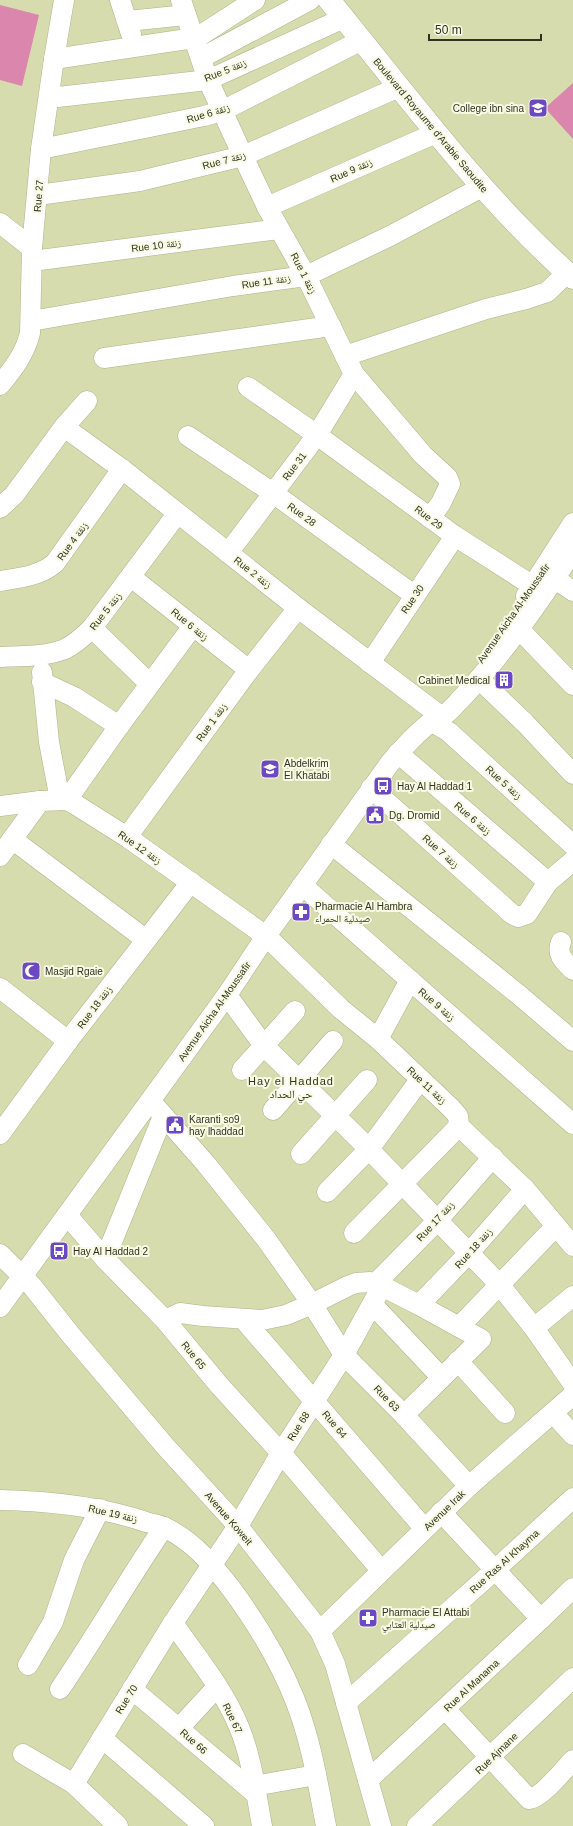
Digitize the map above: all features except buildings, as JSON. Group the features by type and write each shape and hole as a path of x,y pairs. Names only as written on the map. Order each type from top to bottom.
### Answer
{"main road":[{"name":"Boulevard Royaume d'Arabie Saoudite","path":"329,0 482,188 570,276"}],"street":[{"name":"Rue 27","path":"0,385 21,357 27,345 31,321 32,254 41,149 64,0"},
{"path":"120,0 128,21 135,48"},
{"path":"54,59 135,48 198,36 256,0"},
{"path":"201,58 310,0"},
{"path":"128,21 184,7"},
{"name":"Rue 1 زنقة","path":"184,7 198,36 201,58 208,80 242,156 267,207 291,247 306,276 354,374 423,455 447,477 450,484 446,494 430,518"},
{"name":"Rue 5 زنقة","path":"49,98 208,80 344,18"},
{"name":"Rue 6 زنقة","path":"41,149 204,116 222,110 362,40"},
{"name":"Rue 7 زنقة","path":"38,195 140,181 242,156 399,87"},
{"name":"Rue 9 زنقة","path":"267,207 436,133"},
{"name":"Rue 11 زنقة","path":"31,321 233,286 306,276 390,236 482,188"},
{"path":"2,228 32,254"},
{"name":"Rue 10 زنقة","path":"32,254 279,229"},
{"path":"345,356 486,309 526,300 547,292 570,276"},
{"path":"104,358 330,326"},
{"name":"Rue 31","path":"228,553 317,435 354,374"},
{"name":"Rue 29","path":"248,387 317,435 455,536 544,586 573,591"},
{"path":"0,508 14,495 64,427 88,401"},
{"name":"Rue 2 زنقة","path":"64,427 122,469 177,514 370,663 436,718"},
{"name":"Rue 28","path":"188,436 273,493 414,595"},
{"name":"Rue 4 زنقة","path":"0,581 48,570 55,563 122,469"},
{"name":"Rue 5 زنقة","path":"0,657 41,654 64,649 75,643 92,628 177,514"},
{"name":"Avenue Aicha Al-Moussafir","path":"0,1307 227,995 266,936 371,788 398,753 479,679 518,628 544,586 573,523"},
{"name":"Rue 30","path":"370,663 414,595 455,536"},
{"name":"Avenue Aicha Al-Moussafir","path":"436,718 482,659 573,551"},
{"name":"Rue 6 زنقة","path":"131,577 249,670"},
{"name":"Rue 1 زنقة","path":"126,837 249,670 298,608"},
{"path":"63,800 193,626"},
{"path":"92,628 150,684"},
{"path":"518,628 573,684"},
{"path":"41,654 42,682 49,742 63,800"},
{"path":"479,679 525,723 573,774"},
{"path":"42,682 74,697 119,726"},
{"name":"Rue 5 زنقة","path":"436,718 573,858"},
{"name":"Rue 6 زنقة","path":"398,753 548,882"},
{"name":"Rue 7 زنقة","path":"371,788 512,914 518,917 527,914 548,882"},
{"path":"0,806 63,800"},
{"name":"Rue 12 زنقة","path":"63,800 73,802 126,837 266,936"},
{"path":"0,856 40,801"},
{"path":"12,839 145,940"},
{"path":"331,844 518,994 573,1041"},
{"path":"548,882 573,858"},
{"name":"Rue 18 زنقة","path":"0,1134 68,1041 191,882"},
{"name":"Rue 9 زنقة","path":"302,885 573,1124"},
{"name":"Rue 11 زنقة","path":"266,936 341,1009 378,1039 451,1108 458,1116 459,1126 525,1189 573,1246"},
{"path":"561,942 559,948 560,956 573,970"},
{"path":"378,1039 410,980"},
{"path":"0,988 68,1041"},
{"path":"227,995 264,1046 336,1115 499,1284 534,1328 573,1384"},
{"path":"242,1070 295,1011"},
{"path":"273,1110 333,1041"},
{"path":"301,1154 367,1080"},
{"path":"327,1192 369,1149 420,1080"},
{"name":"Rue 63","path":"150,1100 206,1164 266,1239 312,1304 344,1355 404,1415 469,1486"},
{"path":"105,1259 163,1116"},
{"path":"354,1233 459,1126"},
{"name":"Rue 17 زنقة","path":"373,1305 379,1285 493,1157"},
{"name":"Rue 18 زنقة","path":"419,1304 469,1253 525,1189"},
{"name":"Rue 65","path":"67,1214 105,1259 165,1320 219,1386 281,1454 381,1570"},
{"path":"459,1327 556,1226"},
{"name":"Avenue Koweit","path":"0,1254 23,1276 165,1446 238,1526 320,1631 335,1664 381,1826"},
{"path":"165,1320 180,1313 244,1320 262,1320 274,1318 312,1304 356,1283 379,1285 419,1304 480,1340 404,1415"},
{"path":"534,1328 573,1296"},
{"path":"373,1305 441,1377"},
{"name":"Rue 68","path":"216,1557 238,1526 281,1454 344,1355 373,1305"},
{"name":"Rue 64","path":"244,1320 315,1400 424,1528"},
{"path":"458,1361 505,1413"},
{"name":"Avenue Irak","path":"320,1631 441,1512 573,1395"},
{"path":"553,1413 573,1435"},
{"name":"Rue Ras Al Khayma","path":"346,1703 573,1498"},
{"name":"Rue 19 زنقة","path":"0,1500 64,1504 100,1509 135,1518 164,1527 216,1557 261,1632 295,1700 316,1775 326,1826"},
{"path":"28,1665 53,1622 74,1560 100,1509"},
{"path":"441,1512 541,1620"},
{"path":"60,1689 88,1648 134,1571 164,1527"},
{"name":"Rue 70","path":"74,1784 173,1623 216,1557"},
{"name":"Rue Al Manama","path":"368,1780 445,1710 573,1588"},
{"name":"Rue 67","path":"173,1623 217,1687 240,1729 262,1826"},
{"name":"Rue Ajmane","path":"417,1826 573,1678"},
{"path":"179,1728 217,1687"},
{"name":"Rue 66","path":"132,1689 255,1790"},
{"path":"445,1710 529,1799 540,1793 573,1760"},
{"path":"102,1738 184,1819 204,1826"},
{"path":"23,1754 74,1784 118,1826"},
{"path":"255,1790 316,1775"}],"shaded area":[{"path":"0,5 39,15 22,86 0,80"},
{"path":"573,83 573,139 545,108"}],"place":[{"name":"College ibn sina","path":"538,108"},
{"name":"Cabinet Medical","path":"504,680"},
{"name":"Abdelkrim El Khatabi","path":"270,769"},
{"name":"Hay Al Haddad 1","path":"383,786"},
{"name":"Dg. Dromid","path":"375,815"},
{"name":"Pharmacie Al Hambra صيدلية الحمراء","path":"301,912"},
{"name":"Masjid Rgaie","path":"31,971"},
{"name":"Karanti so9 hay lhaddad","path":"175,1125"},
{"name":"Hay Al Haddad 2","path":"59,1251"},
{"name":"Pharmacie El Attabi صيدلية العتابي","path":"368,1618"}],"district":[{"name":"Hay el Haddad حي الحداد","path":"291,1087"}]}
